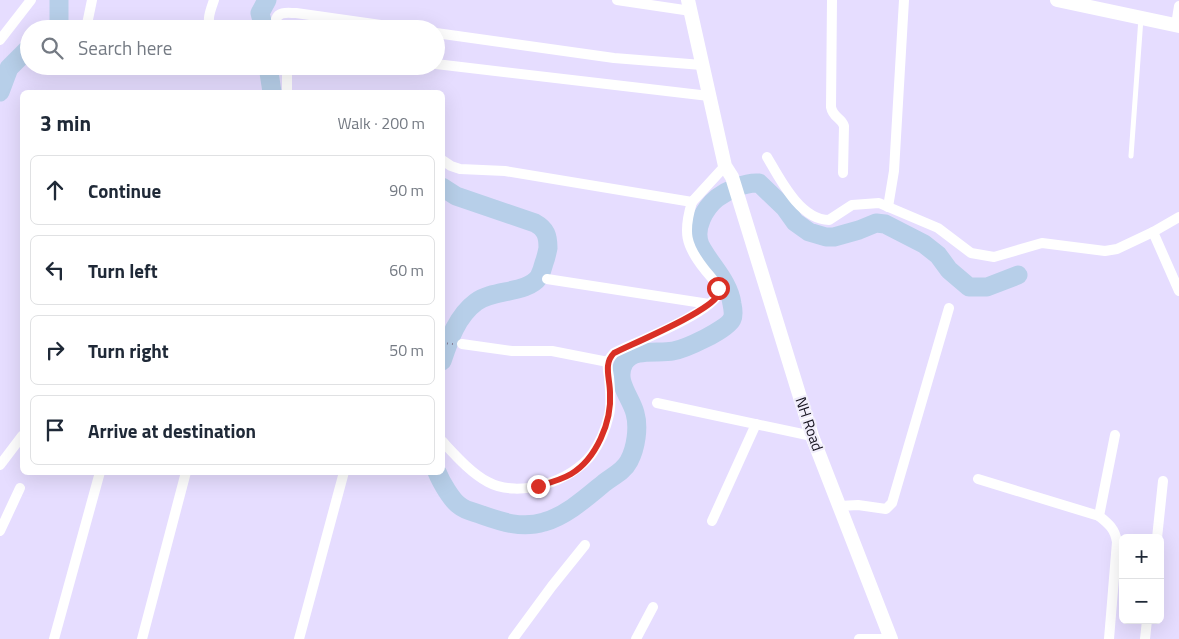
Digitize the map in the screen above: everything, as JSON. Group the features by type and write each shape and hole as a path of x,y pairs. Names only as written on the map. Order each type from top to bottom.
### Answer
{"main road":[{"path":"1057,0 1105,5 1141,18 1178,26"},
{"path":"690,5 709,96 728,171"},
{"name":"NH Road","path":"728,171 812,436 891,639"}],"street":[{"path":"0,40 31,0"},
{"path":"88,20 92,0"},
{"path":"208,20 214,0"},
{"path":"617,0 690,5"},
{"path":"832,0 831,107 833,114 841,120 844,126 843,174"},
{"path":"888,206 894,171 904,0"},
{"path":"1178,26 1179,6"},
{"path":"277,20 277,16 280,14 296,13 345,20"},
{"path":"445,34 614,58 702,65"},
{"path":"445,65 709,96"},
{"path":"287,75 287,90"},
{"path":"767,157 786,189 805,211 816,218 824,220 834,218 845,209 865,203 879,203 938,228 971,254 986,257 994,257 1042,243 1111,250 1125,246 1179,216"},
{"path":"445,162 460,169 506,171 692,202"},
{"path":"445,445 474,473 490,483 520,489 538,486 571,474 592,454 609,415 608,362 614,353 685,319 709,304 719,293 716,283 697,260 687,241 688,222 692,202 728,171"},
{"path":"1152,232 1179,290"},
{"path":"547,279 709,304"},
{"path":"840,506 858,505 886,509 892,503 949,308"},
{"path":"462,344 512,351 552,351 608,362"},
{"path":"658,403 812,436"},
{"path":"712,521 756,424"},
{"path":"1099,516 1115,436"},
{"path":"0,465 20,439"},
{"path":"54,639 99,475"},
{"path":"142,639 185,475"},
{"path":"299,639 343,475"},
{"path":"978,479 1099,516 1111,526 1116,534 1117,542 1109,639"},
{"path":"1157,534 1163,481"},
{"path":"0,531 20,488"},
{"path":"513,639 585,545"},
{"path":"636,639 653,607"},
{"path":"1145,639 1147,624"},
{"path":"859,639 891,639"}],"lane":[{"path":"1131,156 1141,18"}],"waterway":[{"path":"59,0 59,20"},
{"path":"262,20 260,13 267,0"},
{"path":"0,92 9,68 20,57"},
{"path":"269,75 272,90"},
{"path":"438,475 450,496 462,508 505,522 528,525 552,519 576,506 621,471 627,465 631,456 637,431 635,413 622,383 621,370 624,363 628,358 640,353 667,352 687,347 714,333 732,319 733,308 727,288 700,245 698,232 701,219 713,202 726,192 742,185 759,183 785,208 795,222 809,232 826,237 834,237 876,223 885,224 924,244 938,255 949,270 969,287 987,287 1018,275"},
{"path":"445,189 456,196 535,223 546,233 548,240 546,257 539,277 526,286 491,295 476,302 464,314 454,329 445,353"}],"route":[{"path":"538,486 571,474 585,462 597,446 609,415 610,395 607,364 609,358 614,353 685,319 709,304 717,297 719,293 718,288"}]}
